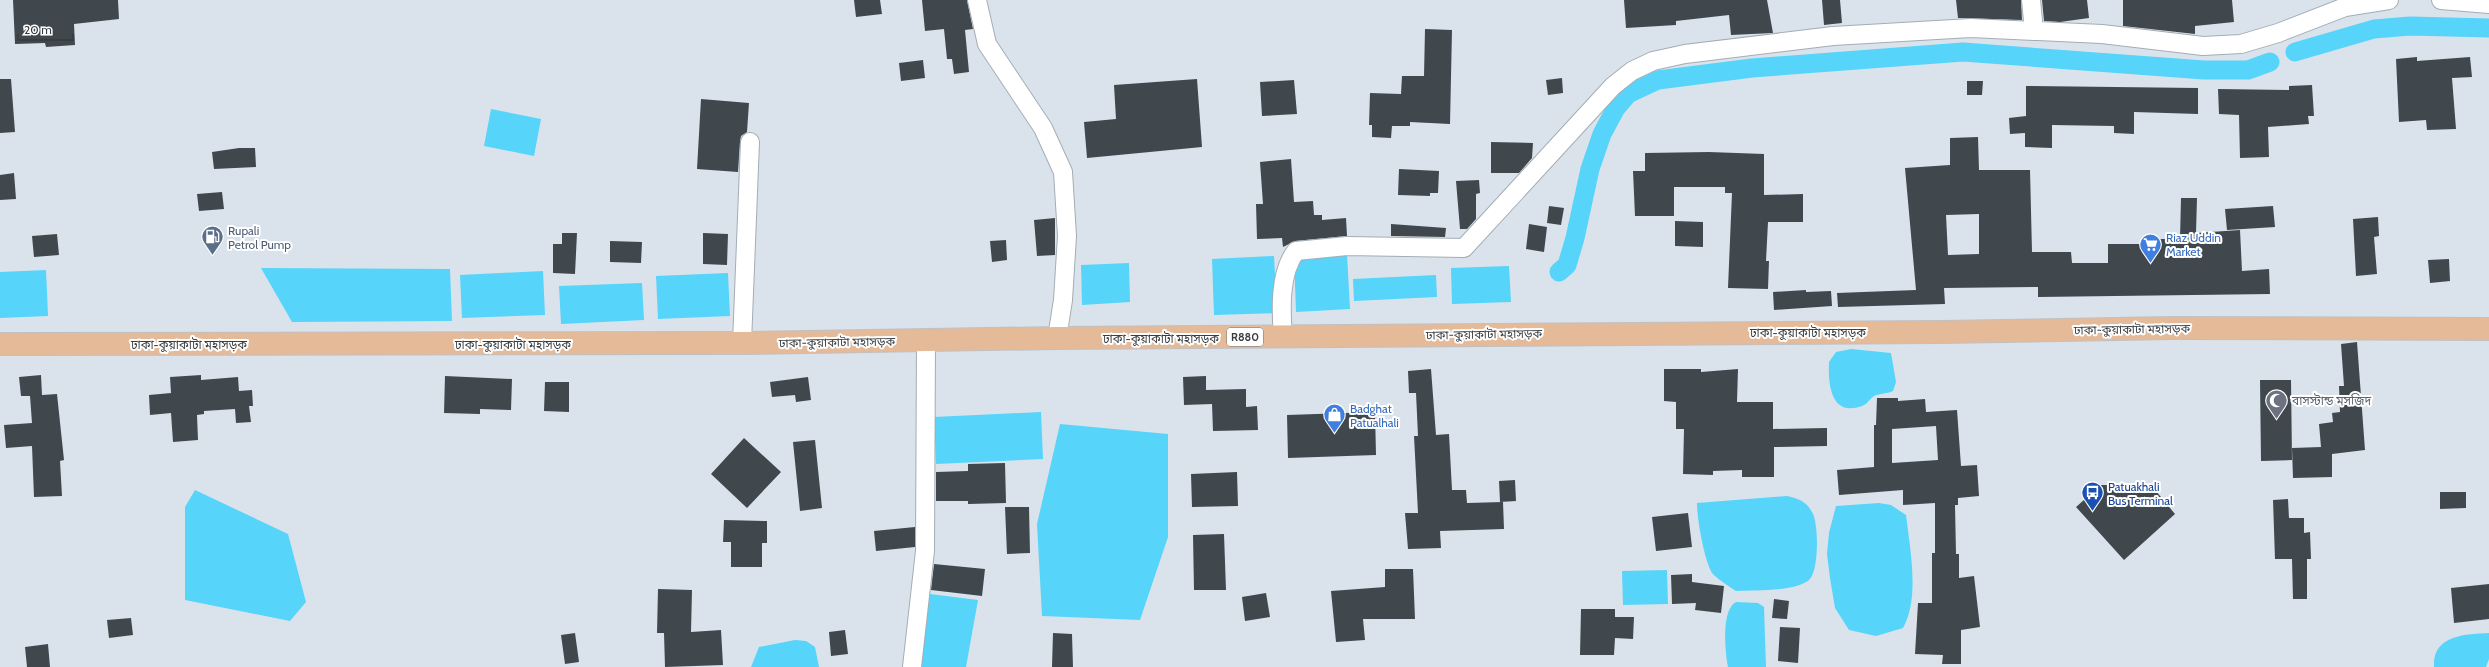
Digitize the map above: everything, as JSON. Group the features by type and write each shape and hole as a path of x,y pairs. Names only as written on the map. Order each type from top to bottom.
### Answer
{"main road":[{"name":"ঢাকা-কুয়াকাটা মহাসড়ক","path":"0,344 742,343 1057,338 2173,328 2489,329"}],"street":[{"path":"977,0 987,44 1043,128 1063,172 1067,236 1063,300 1057,338"},
{"path":"2031,0 2034,31"},
{"path":"1283,337 1281,302 1290,263 1296,251 1347,246 1464,248 1613,86 1632,72 1653,61 1686,54 1834,36 1971,28 2102,34 2203,46 2241,44 2345,8 2389,0"},
{"path":"2441,0 2489,4"},
{"path":"742,343 750,142"},
{"path":"912,667 925,551 926,341"}],"water":[{"path":"491,109 541,119 534,156 484,146"},
{"path":"1347,254 1350,309 1296,312 1294,256"},
{"path":"1274,256 1277,313 1214,315 1212,259"},
{"path":"1129,263 1130,302 1082,305 1081,265"},
{"path":"1509,266 1511,302 1452,304 1451,268"},
{"path":"261,268 450,269 452,321 292,322"},
{"path":"46,270 48,316 0,318 0,272"},
{"path":"543,271 545,315 462,318 460,275"},
{"path":"728,273 730,316 658,319 656,276"},
{"path":"1436,275 1437,297 1354,301 1353,279"},
{"path":"642,283 644,320 561,324 559,286"},
{"path":"1851,349 1891,353 1896,382 1893,391 1874,396 1862,406 1852,408 1844,407 1838,403 1834,397 1829,380 1829,362 1836,352"},
{"path":"1041,412 1043,459 936,464 934,417"},
{"path":"1060,424 1168,434 1168,537 1140,620 1042,616 1037,524"},
{"path":"195,490 288,534 306,602 290,621 185,600 185,507"},
{"path":"1787,496 1799,499 1805,503 1810,508 1814,518 1817,547 1815,568 1812,575 1809,580 1794,587 1774,590 1736,591 1714,575 1709,567 1698,519 1697,503"},
{"path":"1879,503 1891,505 1906,515 1911,558 1912,588 1908,616 1903,628 1876,636 1849,630 1835,608 1827,554 1829,533 1836,506"},
{"path":"1667,570 1668,604 1623,605 1622,571"},
{"path":"930,594 978,600 966,667 917,667"},
{"path":"1736,602 1758,603 1764,607 1766,667 1728,667 1725,642 1726,622 1731,606"},
{"path":"2489,633 2489,659 2486,667 2434,667 2435,656 2444,642 2452,638 2470,634"},
{"path":"795,640 806,641 815,647 819,667 751,667 759,647"}],"building":[{"path":"13,0 118,0 119,19 74,24 75,45 46,47 45,43 15,44"},
{"path":"854,0 880,0 882,14 856,17"},
{"path":"922,0 967,0 973,29 965,30 969,72 954,74 952,59 947,59 944,29 925,31"},
{"path":"1624,0 1767,0 1773,33 1731,35 1729,15 1676,21 1676,25 1626,28"},
{"path":"1822,0 1840,0 1842,23 1824,25"},
{"path":"1956,0 2021,0 2022,20 1958,18"},
{"path":"2042,0 2087,0 2089,18 2060,22 2044,21"},
{"path":"2123,0 2232,0 2234,22 2195,26 2195,34 2123,26"},
{"path":"1425,29 1452,30 1450,124 1410,122 1410,126 1392,126 1391,138 1372,137 1372,125 1369,125 1370,93 1401,94 1402,76 1424,76"},
{"path":"2417,57 2417,61 2470,57 2472,77 2452,78 2456,129 2427,130 2426,120 2399,122 2396,59"},
{"path":"923,60 925,78 901,81 899,63"},
{"path":"1562,78 1563,93 1548,95 1546,80"},
{"path":"0,79 11,79 15,132 0,133"},
{"path":"1197,79 1202,147 1087,158 1084,122 1116,119 1114,85"},
{"path":"1294,80 1297,114 1262,116 1260,82"},
{"path":"1967,81 1983,81 1982,95 1967,95"},
{"path":"2312,85 2314,116 2308,116 2309,124 2268,127 2269,157 2240,158 2239,115 2219,114 2218,89 2289,90 2289,86"},
{"path":"2026,86 2198,88 2198,114 2134,112 2134,134 2114,133 2114,126 2052,125 2052,148 2025,147 2025,133 2010,134 2009,118 2026,116"},
{"path":"701,99 749,103 747,132 741,136 740,142 738,172 697,169"},
{"path":"1978,137 1979,170 2030,170 2032,252 2071,252 2072,263 2108,263 2108,244 2155,244 2155,239 2180,239 2181,198 2197,198 2196,233 2240,230 2242,271 2269,269 2270,294 2038,297 2038,287 1944,288 1945,304 1838,307 1837,293 1916,290 1905,168 1950,165 1950,138","holes":["1979,214 1979,254 1948,255 1946,215"]},
{"path":"1491,142 1533,143 1532,158 1519,173 1491,173"},
{"path":"239,148 255,148 256,167 214,169 212,152"},
{"path":"1709,152 1764,154 1764,195 1803,194 1803,222 1768,222 1766,261 1769,261 1768,289 1728,288 1732,193 1725,193 1725,187 1674,187 1674,216 1635,216 1633,171 1645,171 1645,153"},
{"path":"1291,159 1294,202 1313,201 1314,215 1322,215 1322,220 1346,218 1347,236 1295,241 1283,247 1282,238 1257,239 1256,204 1263,204 1260,162"},
{"path":"1399,169 1439,171 1438,193 1430,193 1430,196 1398,195"},
{"path":"14,173 16,199 0,200 0,175"},
{"path":"1479,180 1480,193 1476,194 1476,219 1467,229 1460,229 1456,181"},
{"path":"222,192 224,209 199,211 197,194"},
{"path":"1549,206 1564,208 1561,225 1547,223"},
{"path":"2273,206 2275,227 2227,230 2225,209"},
{"path":"2378,217 2379,236 2374,237 2377,274 2356,276 2353,219"},
{"path":"1055,218 1055,255 1037,256 1034,220"},
{"path":"1675,221 1703,222 1703,247 1675,246"},
{"path":"1391,224 1446,228 1445,237 1391,236"},
{"path":"1529,224 1547,227 1544,252 1526,249"},
{"path":"562,233 577,233 575,274 553,273 553,244 562,244"},
{"path":"703,233 728,234 727,265 703,264"},
{"path":"57,234 59,255 34,257 32,236"},
{"path":"1006,240 1007,260 992,262 990,241"},
{"path":"610,241 642,242 641,263 610,262"},
{"path":"2449,259 2450,281 2430,283 2428,260"},
{"path":"1806,290 1806,292 1831,291 1832,306 1774,310 1773,292"},
{"path":"2357,342 2365,450 2332,454 2332,477 2293,478 2292,448 2321,447 2319,424 2333,422 2332,413 2340,412 2339,386 2344,386 2341,344"},
{"path":"1431,369 1436,435 1449,434 1452,490 1466,490 1467,503 1503,502 1504,529 1440,531 1441,548 1408,549 1405,513 1418,513 1414,436 1418,436 1416,393 1409,393 1408,371"},
{"path":"1664,369 1701,369 1701,372 1738,369 1737,402 1773,402 1773,429 1827,428 1827,446 1774,447 1774,477 1742,477 1742,470 1713,471 1713,475 1683,474 1684,429 1676,429 1676,402 1664,401"},
{"path":"41,375 42,395 57,394 64,460 60,461 62,496 34,497 32,446 6,448 4,425 32,423 30,396 21,396 19,377"},
{"path":"201,375 201,380 238,377 239,391 252,390 253,406 249,406 251,422 236,423 235,409 204,411 204,414 197,415 198,440 173,442 171,413 150,415 149,395 171,393 170,377"},
{"path":"445,376 512,379 511,410 480,409 480,414 444,413"},
{"path":"1206,376 1206,390 1246,389 1246,407 1257,406 1258,430 1213,431 1212,404 1184,405 1183,377"},
{"path":"808,377 811,400 796,402 795,395 772,397 770,382"},
{"name":"বাসস্টান্ড মসজিদ","path":"2260,380 2291,380 2292,460 2261,461"},
{"path":"545,382 569,382 569,412 544,411"},
{"path":"1877,398 1898,398 1898,401 1925,399 1926,412 1957,410 1961,466 1977,465 1979,496 1958,498 1958,505 1955,505 1956,554 1959,554 1959,578 1974,576 1980,627 1961,630 1961,664 1942,664 1943,655 1915,654 1918,603 1932,603 1932,553 1935,553 1935,503 1903,505 1903,490 1839,495 1837,470 1874,467 1874,425 1876,425","holes":["1936,426 1938,460 1892,463 1892,429"]},
{"path":"1375,412 1376,455 1288,458 1287,415"},
{"path":"744,438 781,472 747,508 711,474"},
{"path":"815,440 822,508 800,511 793,442"},
{"path":"1005,463 1006,503 968,504 968,501 936,501 936,472 968,471 968,464"},
{"path":"1237,472 1238,506 1192,507 1191,474"},
{"path":"1515,480 1516,501 1500,502 1499,481"},
{"path":"2101,485 2151,485 2175,514 2124,560 2076,507"},
{"path":"2440,492 2466,492 2466,508 2440,509"},
{"path":"2288,499 2289,518 2304,518 2304,533 2310,532 2311,559 2307,559 2307,599 2293,599 2292,559 2275,559 2273,500"},
{"path":"1005,507 1029,507 1030,553 1007,554"},
{"path":"1688,513 1692,547 1656,551 1652,517"},
{"path":"724,520 767,521 767,543 762,543 762,567 731,567 731,542 723,542"},
{"path":"915,527 915,547 876,551 874,531"},
{"path":"1224,534 1226,590 1194,590 1193,535"},
{"path":"934,564 985,569 982,596 931,590"},
{"path":"1385,569 1413,569 1415,619 1363,619 1365,640 1336,642 1331,591 1385,587"},
{"path":"1692,574 1692,582 1724,586 1721,613 1695,610 1696,603 1672,604 1671,575"},
{"path":"2489,584 2489,619 2454,623 2451,588"},
{"path":"658,589 692,590 691,632 721,630 723,665 665,667 664,633 657,633"},
{"path":"1266,593 1270,617 1245,621 1242,597"},
{"path":"1774,599 1789,601 1787,619 1772,618"},
{"path":"1581,609 1615,609 1615,617 1634,617 1633,639 1615,638 1614,655 1580,655"},
{"path":"131,618 133,635 109,638 107,620"},
{"path":"1780,627 1800,628 1798,663 1778,661"},
{"path":"845,630 848,654 831,656 829,632"},
{"path":"575,633 579,662 565,664 561,635"},
{"path":"1053,633 1072,634 1073,667 1052,667"},
{"path":"48,644 50,667 27,667 25,647"}],"waterway":[{"path":"2295,52 2374,29 2410,26 2489,28"},
{"path":"1559,272 1567,265 1575,238 1590,169 1602,134 1616,108 1628,94 1658,80 1752,68 1963,52 2204,70 2248,70 2270,62"}],"place":[{"name":"Rupali Petrol Pump","path":"213,256"},
{"name":"Riaz Uddin Market","path":"2151,264"},
{"name":"বাসস্টান্ড মসজিদ","path":"2276,420"},
{"name":"Badghat Patualhali","path":"1335,434"},
{"name":"Patuakhali Bus Terminal","path":"2093,512"}]}
